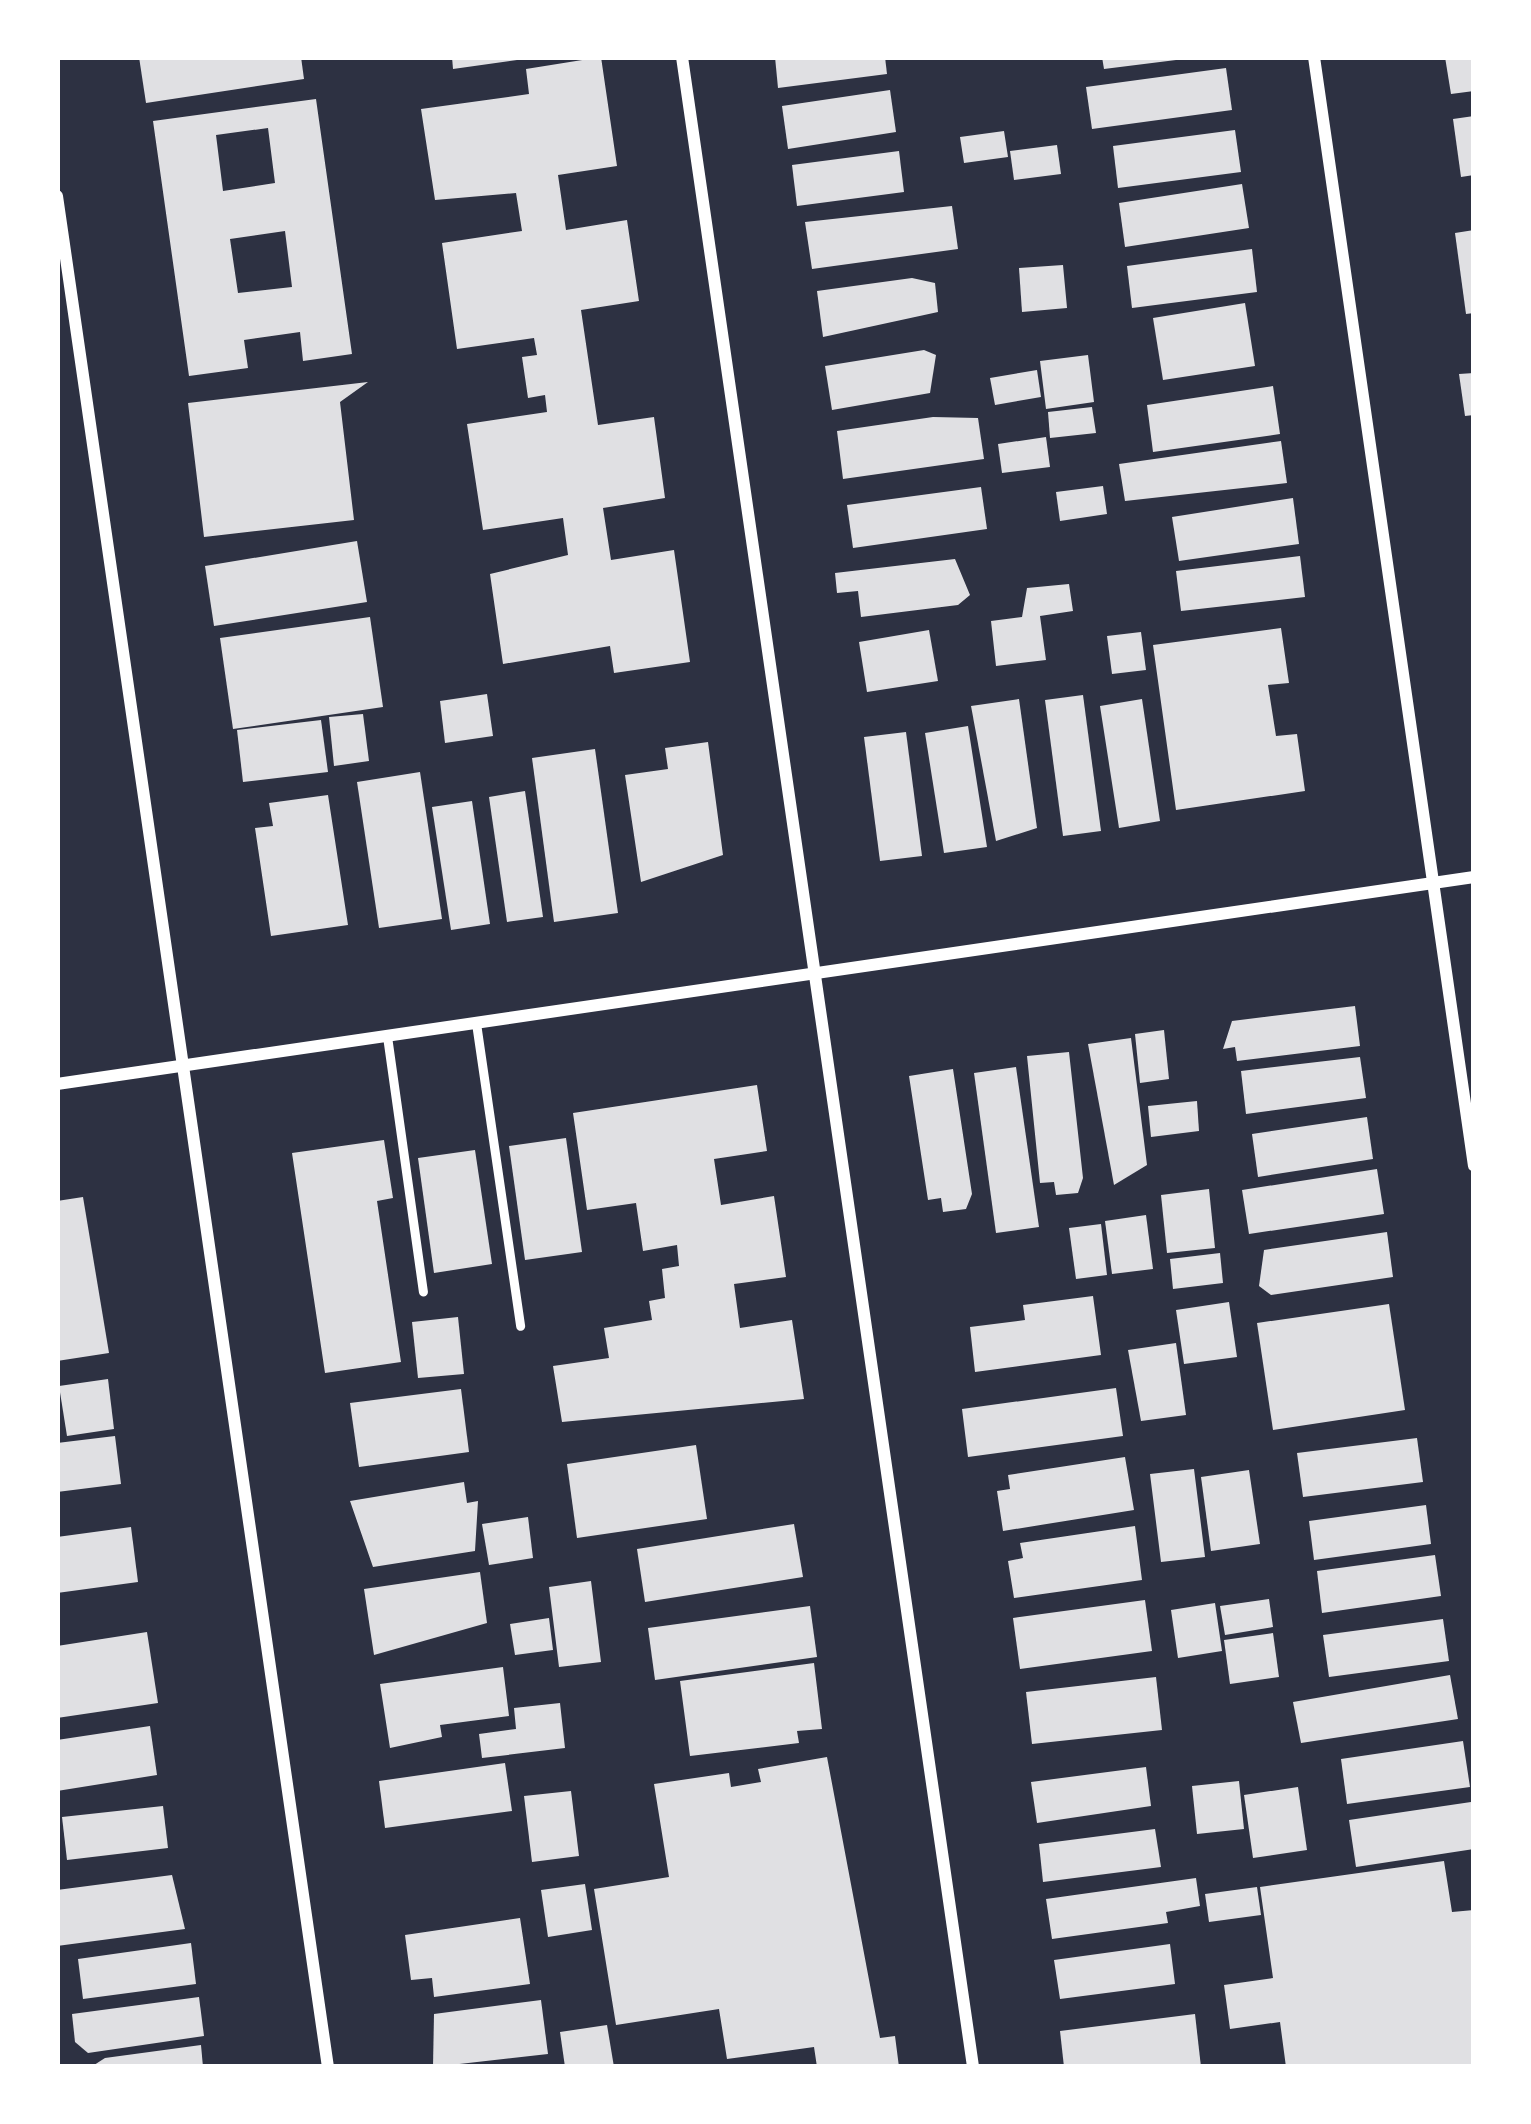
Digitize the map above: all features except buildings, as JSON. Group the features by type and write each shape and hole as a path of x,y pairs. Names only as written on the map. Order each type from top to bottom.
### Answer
{"street":[{"path":"682,57 973,2067"},
{"path":"1314,57 1474,1166"},
{"path":"57,196 328,2067"},
{"path":"57,1084 1474,877"}],"lane":[{"path":"476,1023 520,1326"},
{"path":"387,1036 423,1291"}]}
